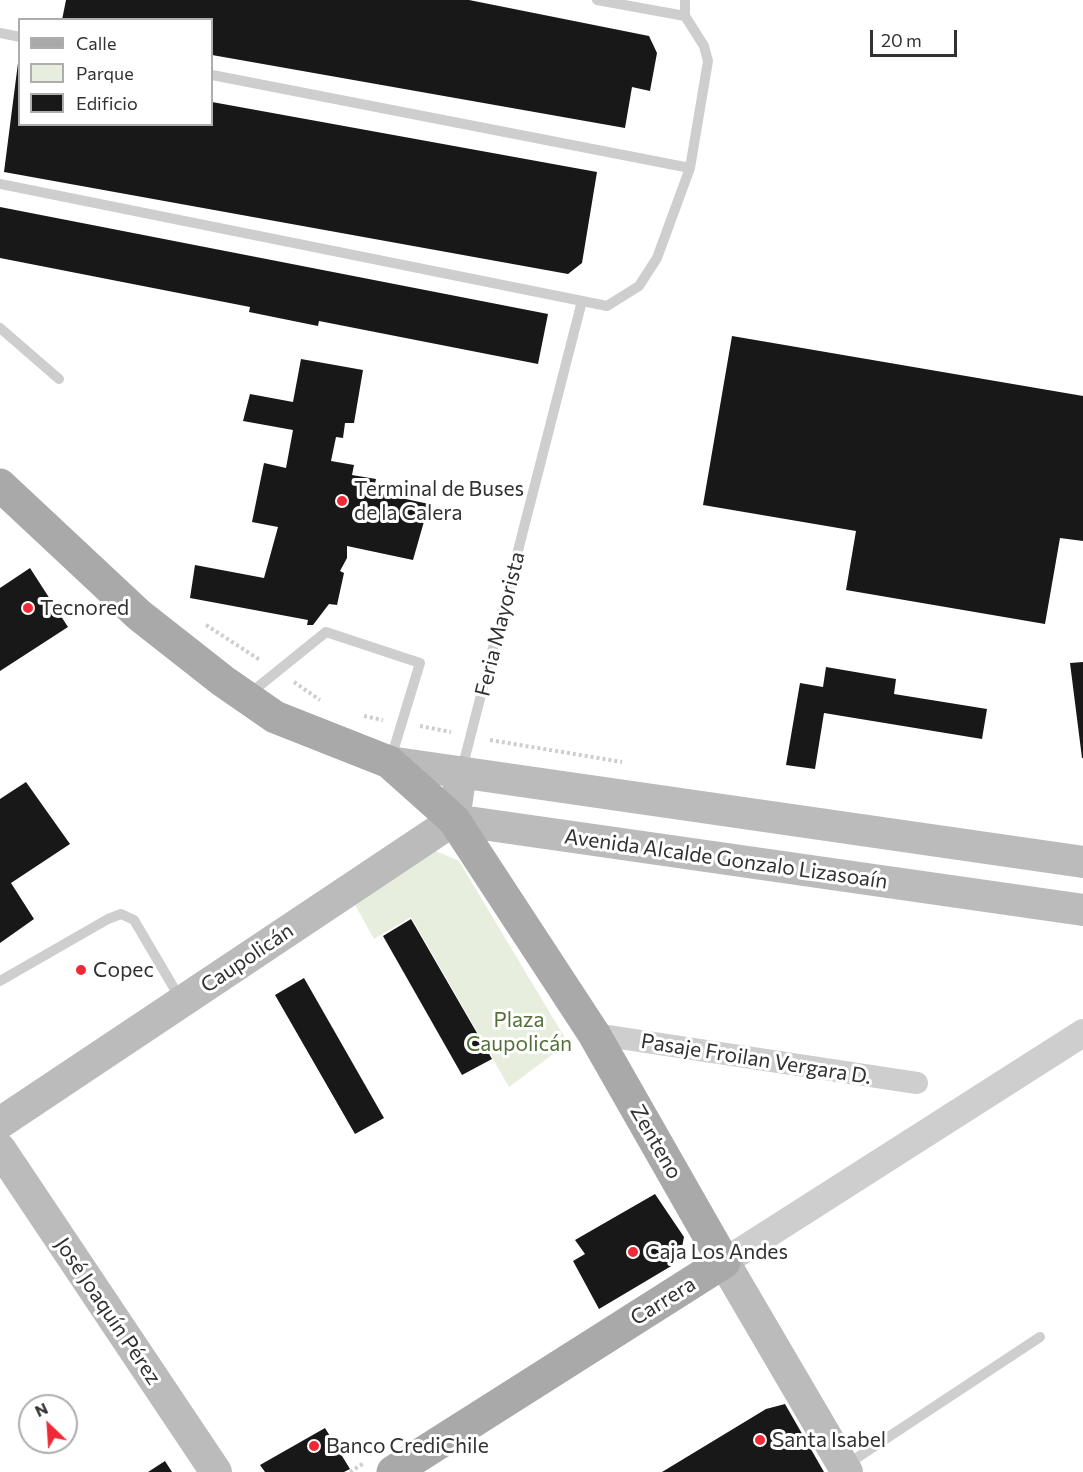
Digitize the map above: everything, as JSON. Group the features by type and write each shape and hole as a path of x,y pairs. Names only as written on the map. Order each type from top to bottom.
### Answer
{"main road":[{"path":"0,485 139,615 245,697 275,717 389,762 1083,862"},
{"path":"389,762 454,820"},
{"path":"454,820 462,772"},
{"name":"Avenida Alcalde Gonzalo Lizasoaín","path":"454,820 1083,910"},
{"name":"Caupolicán","path":"0,1124 454,820"},
{"name":"Zenteno","path":"454,820 594,1034 845,1469"},
{"name":"José Joaquín Pérez","path":"0,1149 216,1472"},
{"name":"Carrera","path":"393,1472 724,1262"}],"street":[{"name":"Carrera","path":"724,1262 1083,1033"},
{"name":"Pasaje Froilan Vergara D.","path":"594,1034 917,1083"}],"lane":[{"path":"597,0 684,16"},
{"path":"0,184 607,306 639,286 657,258 690,168 708,61 704,46 684,16 685,0"},
{"path":"0,33 18,37"},
{"path":"213,75 690,168"},
{"name":"Feria Mayorista","path":"462,772 582,302"},
{"path":"0,328 59,379"},
{"path":"245,697 326,632 420,663 389,762"},
{"path":"0,981 108,919 121,914 134,920 182,1001"},
{"path":"845,1469 1041,1336"}],"path":[{"path":"200,621 331,704"},
{"path":"353,712 471,736 628,763"}],"green space":[{"name":"Plaza Caupolicán","path":"431,849 459,861 568,1043 509,1087 411,917 374,939 354,903"}],"building":[{"path":"66,0 469,0 649,36 657,53 650,91 632,87 625,128 213,55 213,18 62,18"},
{"path":"18,63 18,126 213,126 213,102 597,172 582,263 568,274 4,172"},
{"path":"0,207 548,314 538,364 319,321 318,326 249,312 250,307 0,258"},
{"path":"732,336 1083,396 1083,541 1060,538 1045,624 846,590 856,531 703,505"},
{"path":"301,359 363,370 354,423 345,423 343,438 336,437 331,461 354,465 352,475 376,479 373,492 429,504 413,560 347,546 347,558 340,571 344,573 337,605 329,604 313,625 307,625 308,620 190,598 195,565 264,578 278,527 252,522 264,463 286,468 293,430 243,421 250,394 293,402"},
{"name":"Tecnored","path":"30,568 68,627 0,671 0,588"},
{"path":"1083,662 1083,758 1082,758 1070,663"},
{"path":"826,667 896,679 894,694 987,709 982,739 824,713 815,769 786,765 800,683 823,687"},
{"path":"26,782 70,844 11,883 34,919 0,943 0,799"},
{"path":"411,919 492,1059 462,1075 383,936"},
{"path":"304,978 384,1118 355,1134 275,995"},
{"name":"Caja Los Andes","path":"655,1194 684,1237 680,1257 673,1265 599,1309 573,1261 585,1254 575,1240"},
{"name":"Santa Isabel","path":"785,1404 824,1472 662,1472 766,1409"},
{"name":"Banco CrediChile","path":"325,1428 350,1469 344,1472 265,1472 260,1465"},
{"path":"165,1461 172,1472 148,1472"}],"place":[{"name":"Terminal de Buses de la Calera","path":"342,501"},
{"name":"Tecnored","path":"28,608"},
{"name":"Copec","path":"81,970"},
{"name":"Caja Los Andes","path":"633,1252"},
{"name":"Santa Isabel","path":"760,1440"},
{"name":"Banco CrediChile","path":"314,1446"}]}
